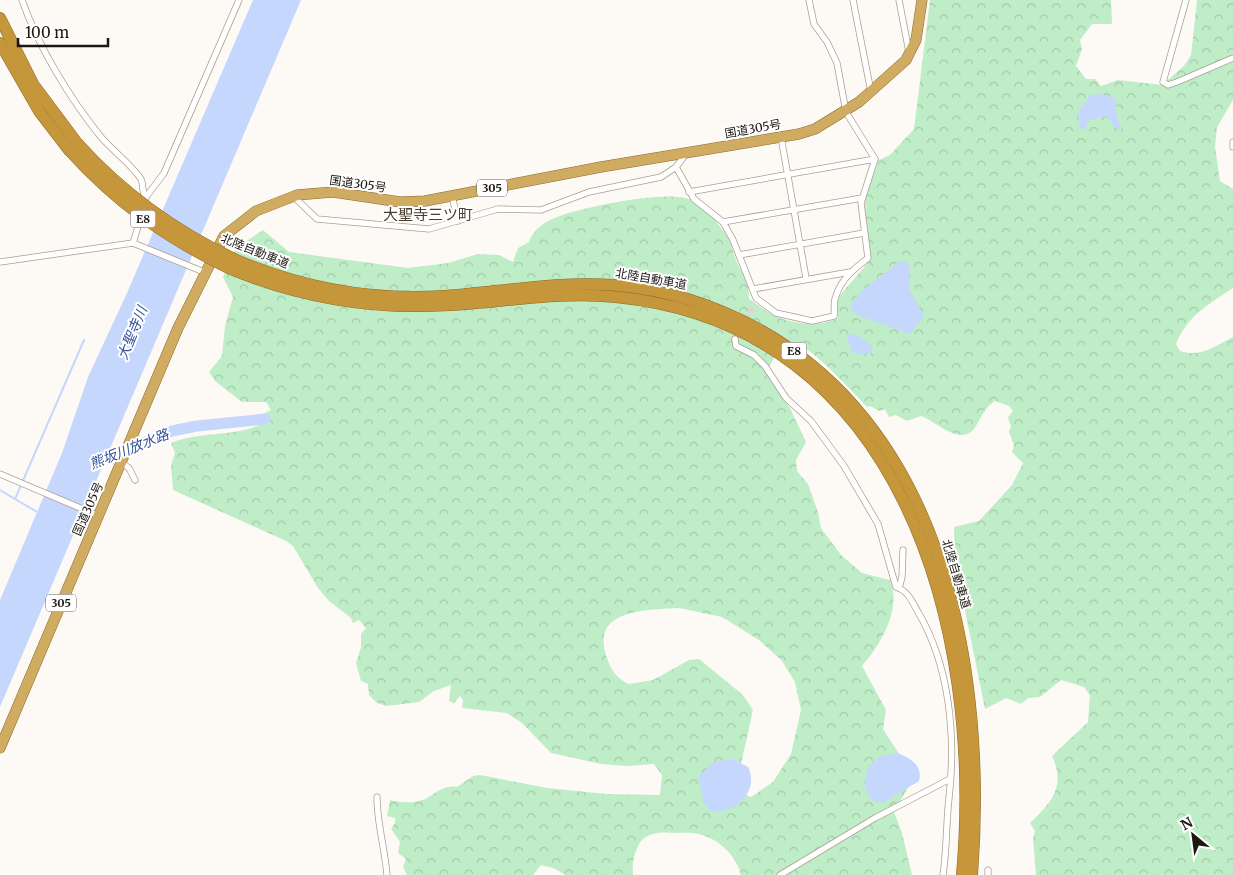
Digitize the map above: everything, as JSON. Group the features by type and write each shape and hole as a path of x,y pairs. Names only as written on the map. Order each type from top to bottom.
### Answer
{"highway":[{"name":"国道305号","path":"0,748 202,271 224,236 235,226 256,210 293,196 333,192 406,202 452,196 601,167 807,132 846,112 898,68 909,55 918,34 922,0"},
{"name":"北陸自動車道","path":"0,18 34,84 73,146"},
{"name":"北陸自動車道","path":"0,43 29,96 73,146 106,188 144,219 182,244 284,289 363,305 419,307 587,295 640,300 687,310 728,326 766,346 806,374 852,419 881,458 904,500 931,570 951,652 962,732 965,800 962,875"},
{"name":"北陸自動車道","path":"233,265 311,286 391,296 444,296 556,286 614,285 641,289 692,301 734,317 771,336 812,365 847,397 889,451 914,495 940,565 961,647 972,722 975,791 972,875"}],"street":[{"path":"22,0 46,52 78,105 101,137 142,180 143,194 146,197"},
{"path":"134,243 146,197 164,172 239,0"},
{"path":"809,0 814,24 827,42 837,63 846,112 875,159"},
{"path":"853,0 871,92"},
{"path":"899,0 909,55"},
{"path":"1186,0 1162,82 1168,84 1178,82 1233,58"},
{"path":"781,137 806,278"},
{"path":"293,196 317,219 429,229 498,209 521,211 552,207 589,192 661,176 676,166 686,154"},
{"path":"689,192 875,159"},
{"path":"676,166 694,199 723,222 739,255 757,302 776,312 812,320 834,316 835,296 850,272 868,258 862,198 875,159"},
{"path":"452,196 458,221"},
{"path":"723,222 862,198"},
{"path":"739,255 864,233"},
{"path":"0,262 134,243 202,271"},
{"path":"753,289 806,278 850,272"},
{"path":"734,339 736,346 754,355 765,366 786,398 811,420 844,466 878,524 894,583 904,590 911,599 926,625 940,669 949,714 950,779 948,828 943,875"},
{"path":"123,461 135,480"},
{"path":"0,474 98,516"},
{"path":"899,588 902,577 903,550"},
{"path":"780,875 875,818 950,779"},
{"path":"377,797 376,813 386,859 387,875"}],"green space":[{"path":"930,0 1111,0 1112,24 1092,24 1080,40 1082,49 1076,66 1086,79 1095,79 1101,86 1118,80 1162,85 1184,66 1191,55 1197,0 1233,0 1233,100 1217,127 1215,147 1220,181 1233,189 1233,288 1207,305 1193,318 1176,344 1180,351 1194,353 1207,350 1233,337 1233,875 1036,875 1033,838 1035,831 1030,823 1045,808 1057,785 1058,776 1052,756 1088,722 1090,695 1084,687 1061,680 1040,697 1028,698 1021,704 1006,698 985,709 955,561 954,527 979,521 1012,485 1023,463 1012,452 1014,446 1009,431 1011,427 1008,417 1013,411 1009,406 995,401 986,409 976,426 964,435 949,432 921,416 907,421 896,415 889,417 885,409 879,411 870,406 867,407 820,360 800,345 794,343 780,350 766,374 790,408 806,442 796,460 797,471 808,484 818,512 821,528 841,555 862,573 890,580 893,591 893,603 888,626 862,666 886,710 883,729 914,777 894,812 902,833 912,875 741,875 736,862 727,850 709,837 695,833 656,833 641,841 634,858 633,875 566,875 553,868 541,865 533,875 407,875 403,867 406,859 398,853 400,842 391,829 395,823 395,818 387,816 390,800 420,801 442,789 457,787 473,776 480,775 547,788 606,794 660,795 662,775 654,764 628,766 601,764 551,753 522,723 507,713 462,708 463,700 460,696 454,703 449,701 451,685 434,691 419,702 387,706 377,703 369,695 368,684 361,681 356,663 361,647 361,634 366,628 359,620 353,623 351,618 329,601 318,588 293,546 286,541 173,490 171,465 175,453 171,443 182,439 254,427 263,423 263,414 271,410 266,402 242,402 215,381 209,372 222,356 225,326 233,297 223,277 236,248 263,230 289,252 408,268 448,263 478,254 499,255 513,262 518,248 529,242 541,226 555,218 588,208 627,200 680,197 697,203 714,218 723,230 747,283 749,299 780,318 801,323 824,323 838,318 838,300 841,294 871,259 866,228 865,198 879,160 890,155 914,129","holes":["679,608 722,617 759,640 782,661 795,682 801,710 791,754 773,782 751,797 743,794 739,773 753,710 743,695 699,659 689,660 653,680 629,684 621,680 613,670 607,658 604,642 606,630 613,621 624,615 637,612"]}],"water":[{"name":"大聖寺川","path":"253,0 301,0 0,707 0,600 62,453 88,377 127,293"},
{"path":"1102,94 1116,99 1116,113 1122,130 1118,130 1106,116 1089,120 1084,130 1081,130 1077,114 1090,95"},
{"path":"900,261 906,261 910,267 909,289 924,316 910,334 859,316 854,313 850,306 861,292"},
{"path":"850,334 859,336 867,342 872,347 871,354 852,353 847,337"},
{"path":"900,754 916,764 920,776 919,781 884,802 875,802 870,797 866,785 867,772 870,766 882,756"},
{"path":"733,759 748,767 751,785 748,793 743,800 728,809 710,811 704,803 698,777 713,762"}],"waterway":[{"path":"15,499 84,340"},
{"name":"熊坂川放水路","path":"90,466 172,431 197,426 265,419"},
{"path":"0,490 37,512"}],"tunnel":[{"path":"737,334 755,304"}],"district":[{"name":"大聖寺三ツ町","path":"428,215"}]}
